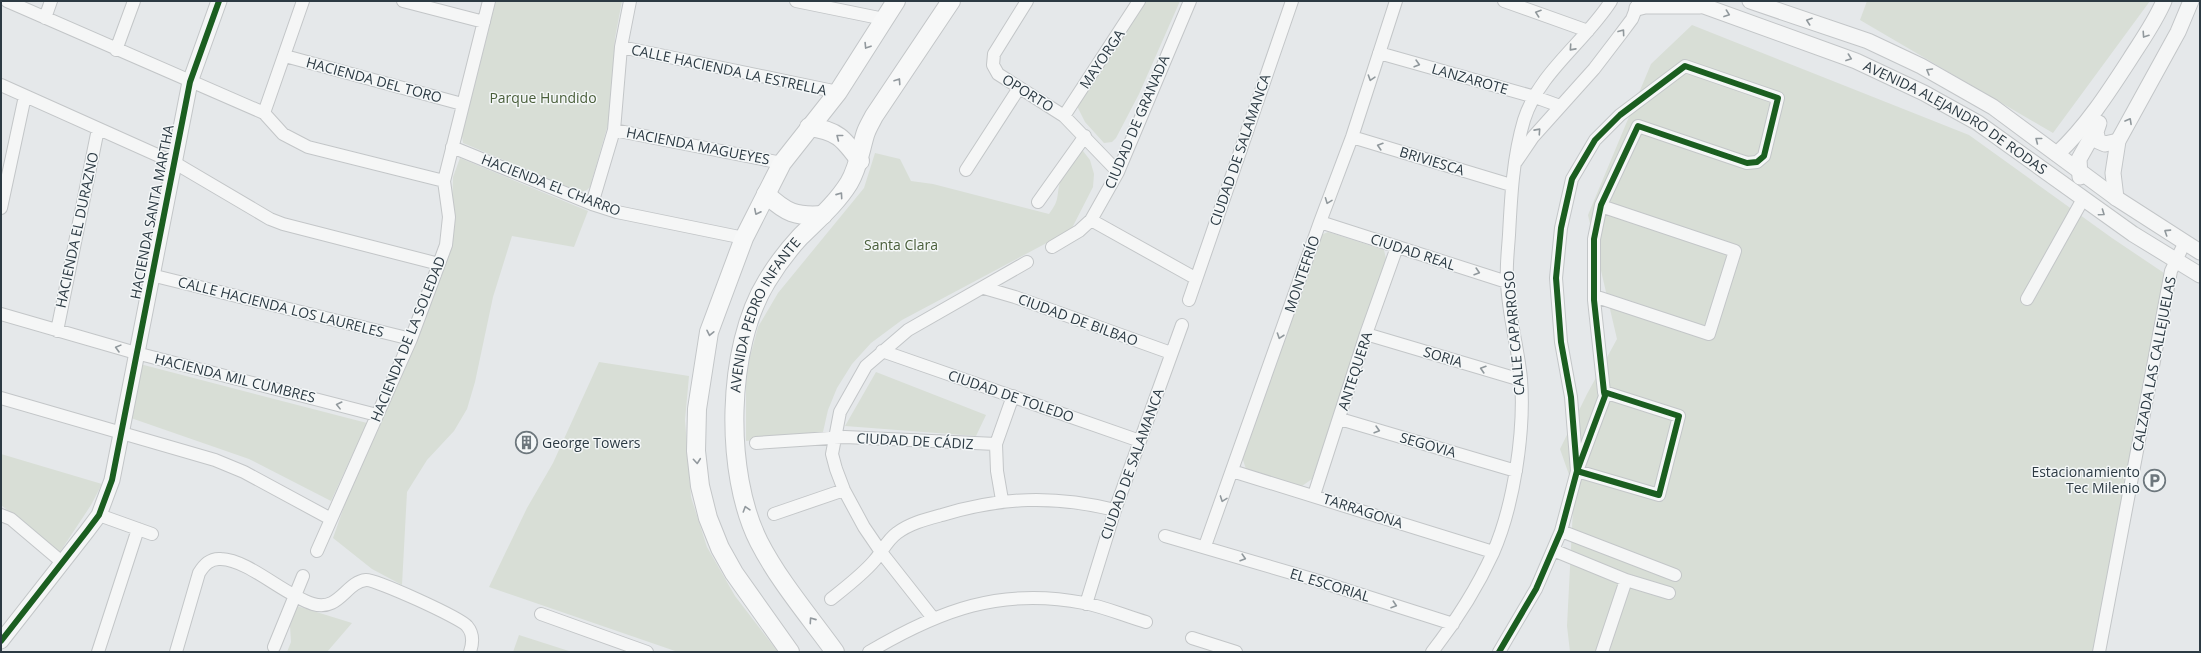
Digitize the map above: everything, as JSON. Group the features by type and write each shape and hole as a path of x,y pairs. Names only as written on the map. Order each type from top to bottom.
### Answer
{"main road":[{"path":"790,652 730,567 708,518 700,486 696,451 698,409 709,332 744,238 782,163 838,92 896,1"},
{"name":"AVENIDA PEDRO INFANTE","path":"835,652 772,564 759,541 746,510 738,480 735,443 735,404 742,342 747,324 767,281 799,239 836,202 860,161 865,134 874,116 951,1"},
{"path":"809,127 832,131 842,138 860,161"},
{"path":"766,194 790,213 803,216 823,215"}],"street":[{"path":"7,1 116,50 264,113 283,134 308,147 444,181"},
{"path":"45,18 51,1"},
{"path":"116,50 134,1"},
{"name":"HACIENDA SANTA MARTHA","path":"1,641 63,563 98,515 112,480 151,274 175,163 190,82 219,1"},
{"path":"264,113 303,1"},
{"path":"404,1 484,22"},
{"name":"HACIENDA DE LA SOLEDAD","path":"317,551 411,339 446,245 449,218 444,181 462,104 489,1"},
{"path":"592,204 614,130 621,47 630,1"},
{"path":"796,1 884,19"},
{"name":"OPORTO","path":"1027,1 994,54 993,65 998,74 1064,116 1085,136 1118,172"},
{"name":"MAYORGA","path":"1064,116 1139,1"},
{"name":"CIUDAD DE GRANADA","path":"1052,247 1079,231 1091,220 1118,172 1190,1"},
{"name":"CIUDAD DE SALAMANCA","path":"1189,300 1195,278 1292,1"},
{"name":"MONTEFRÍO","path":"1205,546 1320,222 1352,137 1396,1"},
{"path":"1504,1 1588,31"},
{"name":"CALLE CAPARROSO","path":"1432,652 1453,624 1493,552 1504,519 1516,471 1520,429 1521,380 1507,282 1511,185 1525,118 1535,97 1556,66 1588,31 1611,1"},
{"name":"AVENIDA ALEJANDRO DE RODAS","path":"1690,1 1856,60 1924,93 1978,123 2083,199 2175,262 2200,275"},
{"name":"AVENIDA ALEJANDRO DE RODAS","path":"1750,1 1868,42 1921,66 1993,107 2116,198 2184,244 2200,252"},
{"path":"2057,154 2080,131 2110,90 2156,19 2164,1"},
{"path":"2116,198 2113,172 2118,141 2178,32 2191,1"},
{"path":"1638,4 1646,6 1706,6"},
{"name":"CALLE CAPARROSO","path":"1516,163 1533,137 1594,69 1632,19 1638,4"},
{"name":"CALLE HACIENDA LA ESTRELLA","path":"621,47 838,92"},
{"name":"LANZAROTE","path":"1379,53 1535,97 1560,106"},
{"name":"HACIENDA DEL TORO","path":"285,56 462,104"},
{"path":"1499,652 1536,589 1561,531 1577,471 1599,416 1605,396 1594,296 1594,239 1601,206 1638,126 1746,163 1756,162 1764,156 1778,98 1685,66 1620,115 1595,140 1572,179 1561,228 1556,278 1561,342 1571,397 1577,471"},
{"path":"1,85 175,163 256,211 283,224 439,264"},
{"path":"966,170 1019,88"},
{"path":"2110,90 2096,136 2101,143 2110,144 2118,141"},
{"path":"1,208 25,96"},
{"path":"2027,299 2083,199 2079,159 2083,149 2098,127"},
{"name":"HACIENDA EL DURAZNO","path":"57,331 98,128"},
{"name":"HACIENDA MAGUEYES","path":"614,130 782,163"},
{"path":"1038,202 1085,136"},
{"name":"BRIVIESCA","path":"1352,137 1511,185"},
{"name":"HACIENDA EL CHARRO","path":"452,147 592,204 661,222 744,238"},
{"path":"1594,296 1709,334 1735,251 1601,206"},
{"path":"1091,220 1195,278"},
{"name":"CIUDAD REAL","path":"1320,222 1507,282"},
{"name":"CALZADA LAS CALLEJUELAS","path":"2099,652 2171,271 2184,244"},
{"name":"ANTEQUERA","path":"1314,495 1340,419 1366,334 1397,247"},
{"path":"933,618 881,552 864,527 844,490 836,470 832,454 840,412 853,386 866,366 908,330 984,288 1027,262"},
{"name":"CALLE HACIENDA LOS LAURELES","path":"151,274 411,339"},
{"name":"CIUDAD DE BILBAO","path":"984,288 1015,297 1171,353"},
{"name":"HACIENDA MIL CUMBRES","path":"1,314 136,353 377,415"},
{"name":"CIUDAD DE SALAMANCA","path":"1086,604 1115,510 1182,325"},
{"name":"SORIA","path":"1366,334 1521,380"},
{"name":"CIUDAD DE TOLEDO","path":"882,351 1140,441"},
{"path":"1577,471 1659,494 1679,416 1604,392"},
{"path":"1002,500 996,444 1013,396"},
{"path":"1,398 216,460 244,472 331,519"},
{"name":"SEGOVIA","path":"1340,419 1516,471"},
{"name":"CIUDAD DE CÁDIZ","path":"756,444 835,439 845,437 996,444"},
{"name":"TARRAGONA","path":"1232,471 1314,495 1493,552"},
{"path":"774,514 844,490"},
{"path":"831,599 865,570 891,538 907,527 979,504 1002,500 1047,500 1085,503 1115,510"},
{"path":"1,515 11,519 63,563"},
{"path":"98,515 152,534"},
{"path":"98,652 138,529"},
{"path":"1561,531 1675,576"},
{"name":"EL ESCORIAL","path":"1165,536 1205,546 1453,624"},
{"path":"1553,550 1626,580 1669,593"},
{"path":"176,652 199,573 204,565 212,560 228,560 245,567 294,596 313,604 328,604 336,601 362,581 371,580 426,604 466,625 472,635 470,652"},
{"path":"274,647 302,576"},
{"path":"1602,652 1626,580"},
{"path":"869,652 933,618 957,609 994,600 1026,598 1056,599 1086,604 1146,622"},
{"path":"541,614 647,652"},
{"path":"1192,638 1236,652"}],"green space":[{"name":"Parque Hundido","path":"496,1 622,1 615,38 611,114 590,187 587,190 580,192 463,143 462,136"},
{"path":"1143,1 1180,1 1139,94 1116,138 1112,142 1104,143 1085,122 1077,106"},
{"path":"1867,1 2150,1 2053,133 1860,20"},
{"path":"1692,25 1969,135 2112,238 2164,273 2099,652 1570,652 1567,626 1574,489 1560,449 1587,394 1617,339 1588,215 1651,64"},
{"name":"Santa Clara","path":"1083,151 1090,160 1094,174 1093,187 1071,230 902,320 871,343 852,364 837,388 828,410 823,432 746,441 746,372 758,327 778,293 864,188 875,153 900,159 911,181 933,184 1049,214 1056,202 1061,178 1065,170 1077,152"},
{"path":"460,158 588,211 574,247 512,236 493,297 475,382 467,409 454,431 427,460 407,492 402,585 372,569 333,538 346,501 409,360 451,243 453,177"},
{"path":"1328,232 1384,250 1386,259 1312,479 1302,486 1246,469 1242,457 1321,235"},
{"path":"599,362 689,376 685,420 691,497 707,547 735,596 778,652 678,652 489,587 527,508 553,463"},
{"path":"140,364 367,423 331,501 249,459 128,417"},
{"path":"876,372 986,415 976,436 845,426"},
{"path":"1,454 102,484 91,505 60,552 1,505"},
{"path":"297,606 352,623 327,652 287,652 291,642 290,626"},
{"path":"519,635 572,652 513,652"}],"cycle path":[{"path":"1,641 99,515 112,480 190,82 219,1"},
{"path":"1499,652 1536,589 1561,531 1577,471 1605,396 1604,392 1594,300 1594,239 1601,205 1638,126 1747,163 1757,162 1764,156 1778,98 1685,66 1620,115 1595,140 1572,179 1561,228 1556,278 1561,342 1571,397 1577,471 1659,495 1679,416 1604,392"}],"place":[{"name":"George Towers","path":"526,443"},
{"name":"Estacionamiento Tec Milenio","path":"2155,480"}]}
